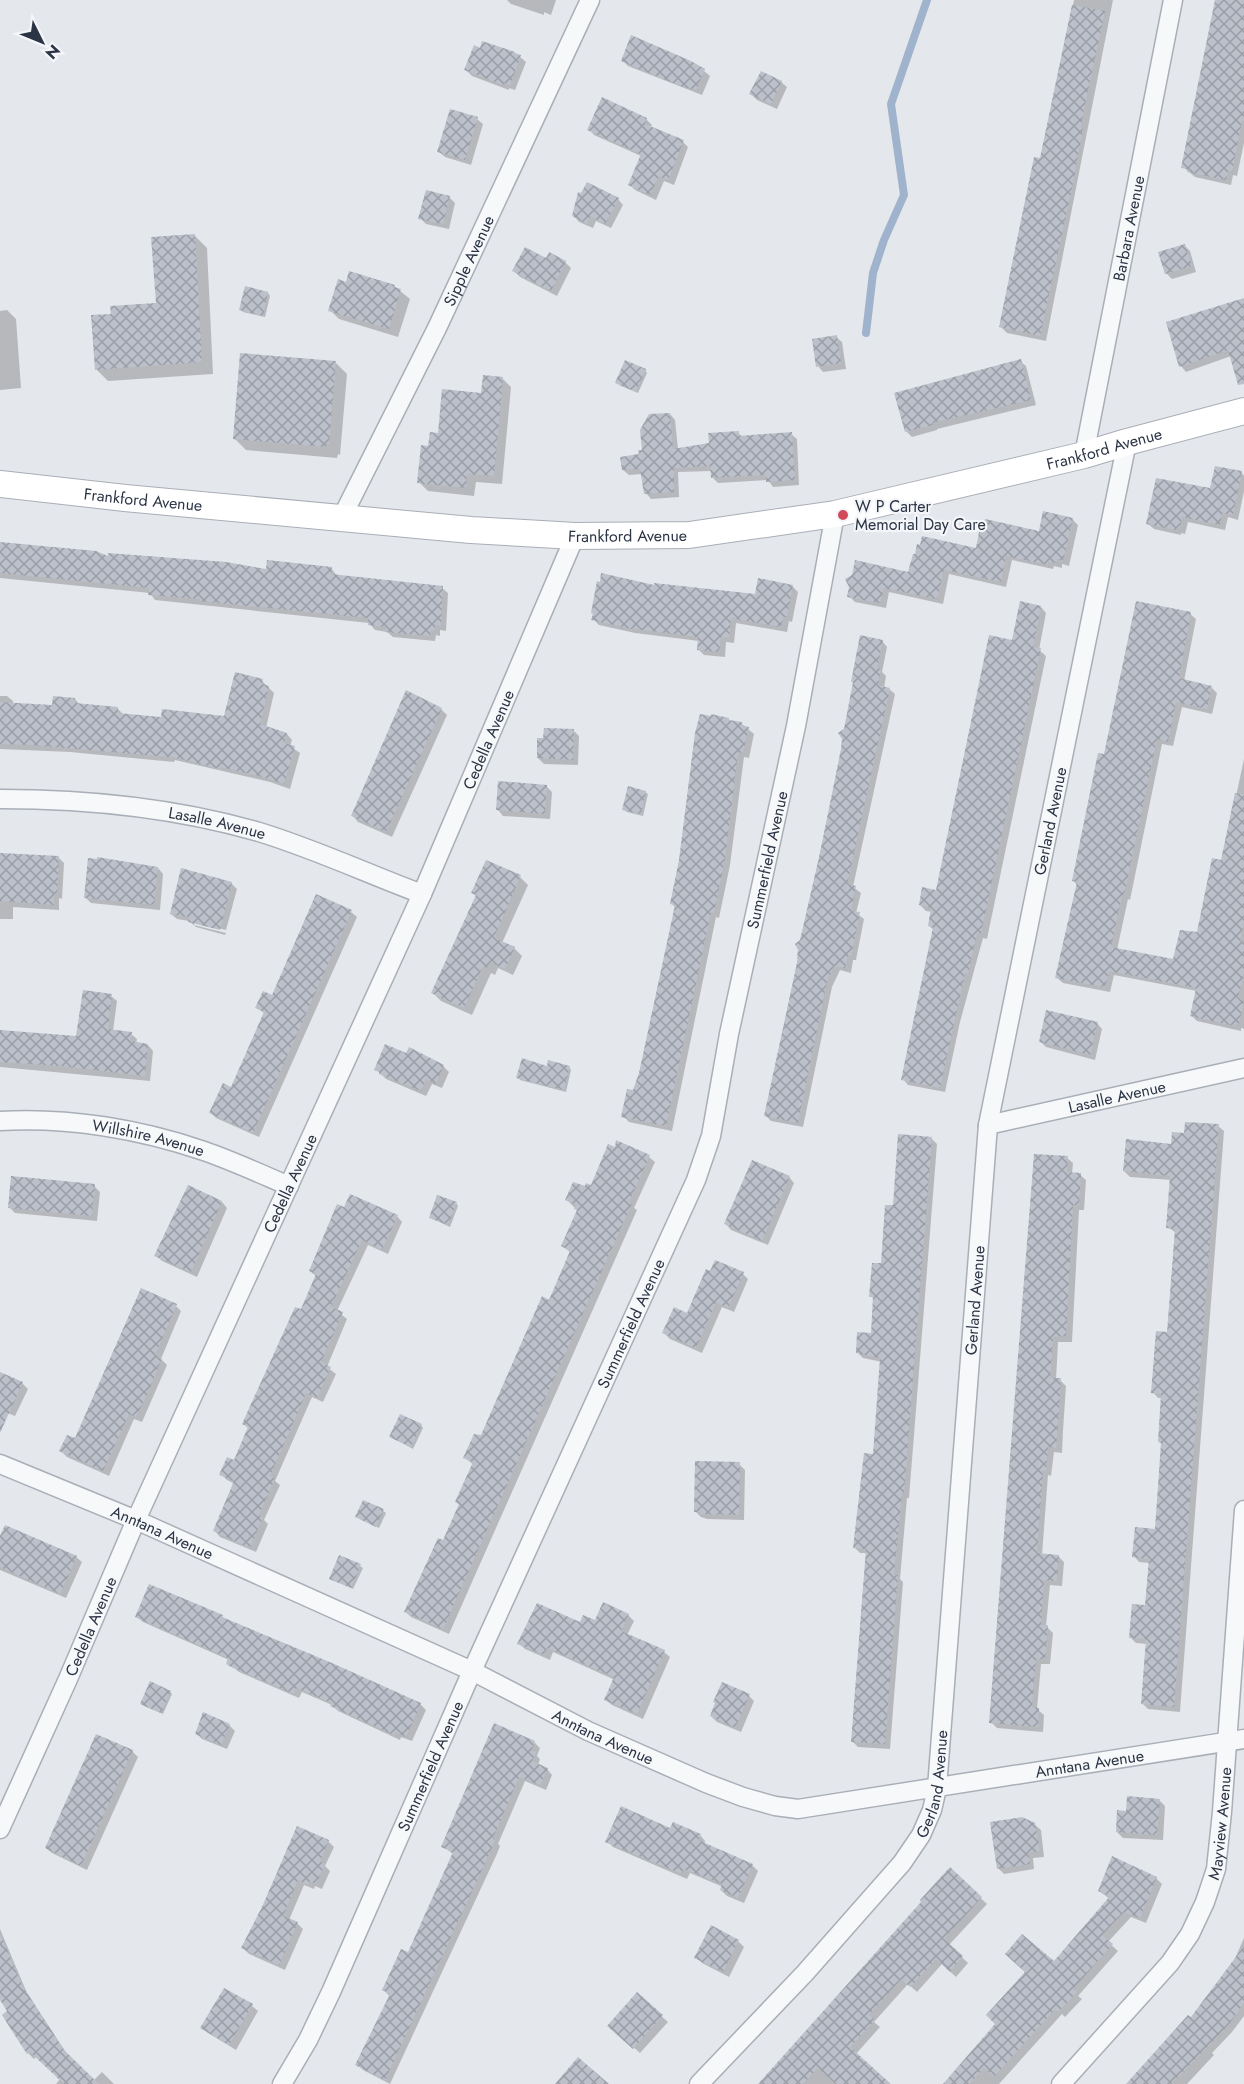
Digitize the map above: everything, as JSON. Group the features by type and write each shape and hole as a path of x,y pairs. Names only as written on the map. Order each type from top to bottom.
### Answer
{"street":[{"name":"Sipple Avenue","path":"342,517 437,328 590,0"},
{"name":"Barbara Avenue","path":"1084,456 1173,0"},
{"name":"Frankford Avenue","path":"0,484 471,530 575,536 689,535 835,514 1084,456 1127,442 1244,411"},
{"name":"Gerland Avenue","path":"699,2084 805,1973 902,1863 921,1835 932,1810 938,1788 988,1125 1127,442"},
{"name":"Summerfield Avenue","path":"282,2084 308,2040 332,1992 472,1671 696,1180 711,1136 729,1034 796,726 835,514"},
{"name":"Cedella Avenue","path":"0,1829 68,1679 136,1520 422,894 575,536"},
{"name":"Lasalle Avenue","path":"0,799 33,799 120,806 179,814 230,825 278,839 422,894"},
{"name":"Lasalle Avenue","path":"988,1125 1244,1068"},
{"name":"Willshire Avenue","path":"0,1121 71,1123 133,1131 204,1151 290,1186"},
{"name":"Anntana Avenue","path":"0,1464 136,1520 472,1671 588,1731 706,1783 775,1806 798,1809 1235,1740"},
{"name":"Mayview Avenue","path":"1061,2084 1170,1963 1190,1934 1216,1869 1222,1812 1235,1740 1244,1510"}],"building":[{"path":"1215,0 1244,0 1244,121 1242,121 1232,172 1228,170 1226,180 1187,172 1188,169 1181,168"},
{"path":"1072,5 1105,11 1083,114 1081,128 1083,128 1073,183 1040,336 999,327 1034,157 1040,158"},
{"path":"631,35 705,69 696,90 680,86 621,61"},
{"path":"482,41 521,55 510,86 464,70 474,45 480,48"},
{"path":"761,71 782,81 771,104 749,94"},
{"path":"602,97 647,118 645,124 684,140 668,180 659,176 650,195 628,185 641,154 587,130"},
{"path":"450,109 478,117 465,160 437,152"},
{"path":"587,182 619,198 605,224 590,216 587,224 572,216 578,192 581,193"},
{"path":"426,190 450,196 443,224 418,219"},
{"path":"195,234 202,362 95,370 91,315 111,314 110,306 156,303 151,237"},
{"path":"1185,244 1192,266 1165,274 1158,252"},
{"path":"525,247 546,258 549,252 566,261 551,291 512,271"},
{"path":"349,271 395,285 394,287 401,289 389,329 328,311 338,279 346,282"},
{"path":"245,286 268,292 263,316 239,310"},
{"path":"1244,298 1244,384 1238,385 1228,350 1179,367 1166,322"},
{"path":"837,335 841,363 816,367 812,339"},
{"path":"240,353 336,361 329,444 326,443 326,447 233,439"},
{"path":"1021,359 1031,400 932,423 933,425 905,432 894,393"},
{"path":"625,360 646,369 636,392 615,383"},
{"path":"483,375 503,377 494,476 467,474 466,488 417,483 421,445 428,446 430,432 438,433 442,389 481,393"},
{"path":"670,413 673,449 709,443 708,433 739,431 739,436 792,432 795,480 766,482 766,475 711,478 710,466 674,468 674,492 644,494 640,469 622,470 620,457 639,454 638,450 642,450 640,430 649,414"},
{"path":"1215,466 1242,471 1233,515 1222,513 1220,525 1182,517 1180,529 1176,528 1176,530 1146,524 1156,478 1210,488"},
{"path":"1043,511 1073,518 1063,561 1057,559 1057,563 1048,562 1048,565 1006,556 1001,582 944,570 937,599 884,588 880,603 847,597 849,587 845,579 852,575 855,560 908,572 913,554 915,554 917,544 920,545 922,536 976,548 980,527 983,527 985,519 1039,531"},
{"path":"0,542 96,551 108,556 108,553 226,562 266,569 267,560 332,567 331,574 443,586 441,626 435,625 435,631 431,630 430,636 385,632 386,627 368,625 368,618 148,595 149,588 0,573"},
{"path":"601,573 654,585 654,583 755,594 758,578 793,585 787,617 783,617 781,627 731,618 729,638 721,637 719,652 697,650 698,637 628,628 591,620 597,581 600,582"},
{"path":"1020,601 1041,606 1033,647 1041,648 981,934 977,933 968,974 965,973 940,1088 901,1080 933,927 928,926 931,908 919,905 922,887 936,890 989,635 1012,640"},
{"path":"1136,601 1191,612 1179,678 1212,686 1207,709 1176,702 1168,742 1157,739 1111,947 1173,959 1180,930 1197,932 1212,858 1221,860 1235,793 1244,794 1244,922 1240,941 1244,942 1244,972 1238,998 1244,1001 1239,1024 1235,1026 1190,1016 1196,988 1109,971 1105,987 1055,978 1077,882 1072,881 1098,753 1104,754"},
{"path":"860,635 883,640 877,668 881,669 878,685 890,688 848,880 848,884 856,886 851,911 860,912 851,956 848,955 845,968 834,966 827,981 798,1123 764,1116 798,959 795,944 800,940 841,749 842,739 838,733 844,729"},
{"path":"235,672 263,679 262,684 269,686 260,724 287,733 284,743 295,746 284,784 263,777 169,756 0,744 0,702 52,705 53,696 75,698 75,703 118,707 118,713 161,717 162,709 224,716"},
{"path":"406,690 442,708 386,832 351,816"},
{"path":"700,714 729,718 729,720 742,722 742,725 749,727 743,753 738,752 725,859 714,913 711,912 666,1126 621,1117 627,1089 633,1090 639,1073 675,905 670,904 679,860 695,733"},
{"path":"544,728 574,729 573,760 537,758 537,738 543,738"},
{"path":"498,781 547,785 545,814 496,810"},
{"path":"628,786 646,791 641,814 622,810"},
{"path":"0,853 59,856 57,894 54,894 54,905 0,901"},
{"path":"97,857 158,867 154,905 84,898 88,858 97,859"},
{"path":"486,860 521,875 495,935 495,938 515,947 505,969 490,962 487,968 483,966 464,1008 431,993 476,895 471,893"},
{"path":"181,868 232,882 220,930 188,922 189,917 170,914"},
{"path":"316,894 352,910 253,1133 209,1113 223,1083 231,1087 264,1012 255,1008 263,991 272,995"},
{"path":"83,990 112,994 108,1029 132,1032 131,1041 148,1044 145,1076 61,1066 0,1062 0,1030 76,1036"},
{"path":"1046,1010 1098,1022 1090,1055 1039,1042"},
{"path":"385,1044 406,1053 409,1047 444,1065 436,1084 426,1079 421,1091 379,1074 374,1070"},
{"path":"522,1058 547,1066 548,1060 570,1066 564,1090 516,1078"},
{"path":"1185,1122 1219,1124 1174,1707 1141,1704 1146,1639 1129,1638 1132,1604 1145,1605 1149,1559 1132,1557 1135,1527 1155,1529 1161,1443 1158,1442 1161,1394 1151,1393 1156,1331 1167,1332 1175,1229 1166,1228 1170,1176 1123,1171 1126,1139 1171,1144 1172,1132 1184,1133"},
{"path":"898,1134 932,1137 904,1493 902,1493 894,1575 898,1575 885,1744 851,1742 866,1549 853,1548 864,1453 873,1454 880,1358 856,1353 857,1332 871,1333 873,1297 869,1297 872,1263 881,1263 885,1205 893,1205"},
{"path":"616,1140 650,1155 629,1202 632,1203 443,1629 404,1612 438,1538 443,1540 459,1504 455,1502 473,1462 463,1458 474,1434 481,1435 542,1296 549,1300 570,1251 561,1246 577,1210 574,1209 576,1205 565,1200 573,1182 585,1186 586,1183 591,1185 608,1144 615,1147"},
{"path":"1034,1154 1068,1156 1067,1172 1081,1173 1079,1205 1073,1205 1066,1336 1053,1337 1050,1378 1061,1378 1058,1424 1056,1448 1048,1447 1046,1471 1043,1470 1037,1553 1059,1555 1057,1581 1044,1580 1041,1625 1048,1625 1045,1659 1036,1659 1032,1707 1039,1708 1038,1727 989,1723"},
{"path":"752,1160 790,1176 762,1241 724,1224"},
{"path":"11,1176 95,1184 92,1216 8,1208"},
{"path":"188,1185 222,1201 191,1272 154,1256"},
{"path":"350,1194 398,1215 382,1250 362,1240 331,1307 343,1312 321,1362 331,1367 317,1398 306,1393 270,1476 275,1478 259,1515 263,1517 250,1548 213,1531 234,1481 219,1475 227,1457 234,1460 248,1427 242,1424 295,1307 301,1309 316,1274 309,1271 337,1204 344,1207"},
{"path":"437,1195 457,1202 448,1225 429,1218"},
{"path":"715,1260 744,1272 728,1308 716,1302 696,1348 662,1333 674,1307 687,1313 706,1269 710,1271"},
{"path":"141,1288 177,1304 155,1355 162,1358 149,1390 136,1417 129,1414 103,1471 59,1451 67,1435 75,1438"},
{"path":"0,1372 23,1382 0,1433"},
{"path":"400,1414 422,1424 411,1447 389,1437"},
{"path":"695,1461 740,1462 739,1515 694,1512"},
{"path":"363,1500 384,1509 376,1527 355,1517"},
{"path":"5,1525 77,1556 60,1594 0,1567 0,1536"},
{"path":"339,1555 361,1564 351,1588 329,1579"},
{"path":"149,1584 421,1703 406,1737 396,1732 394,1735 330,1706 332,1703 296,1688 294,1694 231,1667 226,1664 228,1658 135,1617"},
{"path":"603,1602 629,1614 621,1631 665,1650 637,1714 604,1700 614,1677 547,1648 544,1655 517,1644 537,1603 580,1622 583,1615 595,1620"},
{"path":"150,1681 171,1691 161,1713 140,1704"},
{"path":"722,1682 750,1694 735,1728 710,1716 715,1703 713,1702"},
{"path":"203,1712 230,1724 221,1745 195,1734"},
{"path":"494,1723 535,1741 531,1751 536,1752 532,1761 548,1768 540,1785 519,1777 493,1838 495,1839 491,1850 385,2080 355,2065 390,1994 382,1990 401,1949 408,1952 453,1852 441,1847"},
{"path":"96,1734 133,1750 81,1866 45,1848"},
{"path":"1127,1796 1160,1799 1157,1835 1116,1832 1117,1810 1126,1811"},
{"path":"621,1806 670,1828 673,1822 701,1834 698,1840 753,1864 738,1898 720,1890 722,1884 684,1869 682,1874 605,1842"},
{"path":"1022,1817 1035,1823 1040,1851 1028,1853 1030,1864 997,1869 990,1822"},
{"path":"297,1826 329,1840 320,1861 325,1864 316,1884 309,1881 308,1885 298,1880 283,1916 298,1922 279,1965 241,1948 262,1907"},
{"path":"1112,1856 1157,1877 1140,1918 1124,1912 1102,1935 1113,1944 1073,1989 1077,1992 1058,2012 1055,2009 994,2077 984,2068 969,2084 943,2084 995,2024 986,2015 1025,1972 1005,1954 1022,1934 1054,1961 1110,1896 1098,1891"},
{"path":"950,1867 982,1897 944,1939 963,1956 950,1972 936,1959 910,1987 901,1979 869,2015 875,2020 850,2047 891,2084 836,2084 818,2068 803,2084 758,2084 921,1902 920,1900"},
{"path":"711,1925 739,1940 723,1972 694,1958"},
{"path":"0,1933 22,1985 64,2050 99,2084 64,2084 30,2052 27,2054 2,2015 7,2011 0,2000"},
{"path":"1244,1946 1244,2003 1227,2027 1171,2084 1126,2084 1188,2015 1191,2017"},
{"path":"224,1988 253,2004 229,2045 200,2028"},
{"path":"637,1992 663,2015 633,2049 607,2026"},
{"path":"578,2057 609,2084 555,2084"}],"waterway":[{"path":"866,333 873,273 884,240 904,195 891,104 927,0"}],"place":[{"name":"W P Carter Memorial Day Care","path":"843,515"}]}
